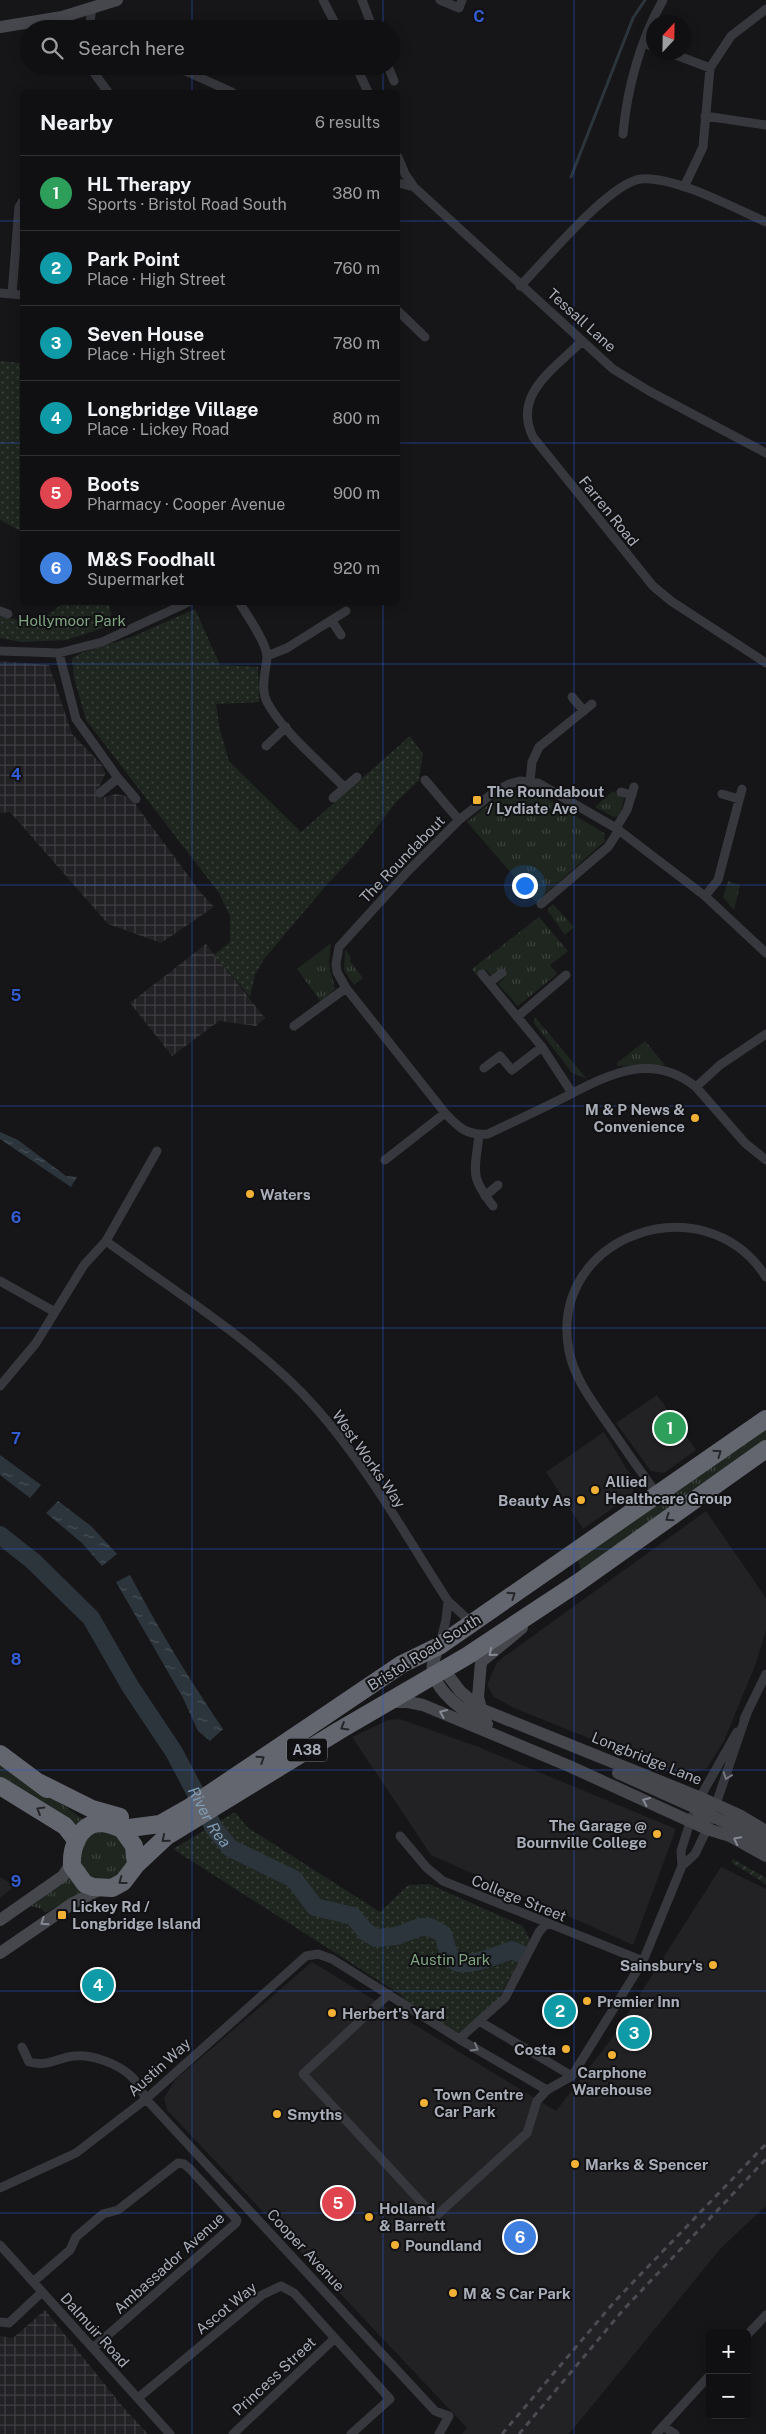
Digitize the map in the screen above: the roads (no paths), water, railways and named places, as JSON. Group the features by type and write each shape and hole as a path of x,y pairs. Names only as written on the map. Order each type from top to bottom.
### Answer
{"highway":[{"name":"Bristol Road South","path":"225,1792 322,1717 402,1664 439,1646 766,1419"},
{"name":"Bristol Road South","path":"122,1828 160,1824 190,1811 386,1702 558,1596 766,1449"},
{"path":"570,1554 572,1566 579,1574 587,1576"},
{"path":"472,1623 484,1627 499,1624 542,1598 558,1596"},
{"path":"322,1717 342,1711 406,1673 437,1670"},
{"path":"0,1754 99,1823 122,1828 134,1846 136,1865 123,1882 112,1888 102,1889 86,1884 78,1875 72,1862 76,1840 81,1832 99,1823"},
{"path":"38,1782 107,1814 128,1818 153,1817 190,1811"},
{"path":"0,1786 64,1826 76,1840"},
{"name":"Bristol Road South","path":"136,1865 190,1811"}],"street":[{"path":"43,20 62,17 117,0"},
{"path":"323,0 333,20"},
{"path":"362,0 370,20"},
{"path":"440,0 461,4"},
{"path":"623,134 626,104 644,43 654,15 663,0"},
{"path":"90,20 92,8"},
{"path":"684,187 703,146 710,68 731,36 766,9"},
{"path":"0,27 20,24"},
{"path":"689,60 710,68"},
{"path":"96,75 107,90"},
{"path":"194,75 228,90"},
{"path":"360,75 367,90"},
{"path":"392,75 394,81"},
{"path":"705,116 766,125"},
{"path":"400,162 405,174 414,187"},
{"path":"520,286 608,196 628,182 643,179 684,187 766,222"},
{"name":"Tessall Lane","path":"400,184 414,187 581,342 613,369 649,391 766,453"},
{"path":"12,294 18,207 20,204"},
{"path":"0,293 20,295"},
{"path":"400,313 425,338"},
{"name":"Farren Road","path":"581,342 538,384 530,397 526,424 533,437 653,586 671,601 766,663"},
{"path":"0,651 59,652 102,642 181,605"},
{"path":"241,605 262,643 267,656 264,670 266,700 286,727 344,787"},
{"path":"267,656 287,648 346,611"},
{"path":"332,621 340,635"},
{"path":"59,652 76,719 118,778 136,799"},
{"path":"572,697 584,711"},
{"path":"592,704 539,747 532,762 530,781 547,788 617,829 706,896 766,953"},
{"path":"266,746 286,727"},
{"path":"333,798 357,776"},
{"path":"100,793 118,778"},
{"path":"425,780 459,820"},
{"name":"The Roundabout","path":"480,1135 470,1134 459,1128 445,1113 346,988 337,972 336,964 339,947 408,871 459,820 493,793 509,784 530,781"},
{"path":"706,896 718,880 742,789"},
{"path":"541,904 608,847 627,810 633,791 621,792"},
{"path":"722,794 740,799"},
{"path":"490,982 502,973"},
{"path":"482,974 542,1048 572,1093"},
{"path":"517,1016 566,975"},
{"path":"294,1026 346,988"},
{"path":"696,1087 720,1065 766,1034"},
{"path":"484,1068 500,1056 512,1070 542,1048"},
{"path":"493,1206 485,1196 475,1177 480,1135 488,1134 617,1072 630,1069 662,1070 688,1080 745,1143 766,1160"},
{"path":"384,1160 445,1113"},
{"path":"0,1386 36,1343 84,1265 106,1241 157,1152"},
{"path":"485,1196 498,1185"},
{"path":"658,1495 585,1390 573,1364 569,1348 568,1325 572,1302 580,1283 591,1264 600,1254 614,1244 627,1237 666,1227 695,1229 722,1237 752,1257 766,1276"},
{"name":"West Works Way","path":"106,1241 257,1352 314,1406 343,1440 448,1601 472,1623"},
{"path":"0,1281 55,1312"},
{"path":"448,1601 446,1620 439,1646 437,1670 448,1696 473,1716 569,1766"},
{"path":"481,1709 478,1697 481,1662 532,1620 540,1607"},
{"name":"Longbridge Lane","path":"437,1670 481,1709 697,1802"},
{"path":"682,1866 681,1851 697,1802 747,1713 766,1674"},
{"path":"386,1702 408,1702 423,1705 569,1766 707,1829 730,1836 766,1856"},
{"path":"547,2090 459,2039 389,1994 303,2074 435,2217 527,2133 537,2101 547,2090 572,2076 643,1961 682,1866 695,1854 707,1829 747,1713"},
{"path":"697,1802 714,1810 766,1844"},
{"path":"697,1802 707,1829"},
{"path":"714,1810 739,1815 766,1831"},
{"name":"College Street","path":"400,1836 427,1868 443,1882 643,1961"},
{"path":"0,1920 63,1876 72,1862"},
{"path":"0,1952 66,1908 102,1889"},
{"path":"459,2039 505,1998 539,1932 546,1924"},
{"name":"Austin Way","path":"0,2188 76,2152 146,2099 306,1956 318,1954 332,1958 389,1994"},
{"path":"479,2021 572,2076"},
{"name":"Cooper Avenue","path":"22,2047 29,2062 42,2065 75,2056 98,2059 117,2067 132,2077 146,2099 435,2411 449,2416 439,2434"},
{"name":"Ambassador Avenue","path":"33,2282 70,2250 76,2237 104,2214 118,2210 173,2164 184,2164 190,2169 237,2220 236,2223 93,2348"},
{"name":"Dalmuir Road","path":"0,2245 170,2434"},
{"name":"Ascot Way","path":"138,2398 262,2295 281,2286 294,2293 390,2399 352,2434"},
{"path":"0,2322 9,2324 42,2292"},
{"path":"751,2331 766,2315"},
{"name":"Princess Street","path":"233,2434 334,2338"},
{"path":"656,2434 706,2380"},
{"path":"663,2426 675,2434"}],"water":[{"path":"0,1132 18,1140 66,1176 77,1177 71,1187 0,1139"},
{"path":"0,1455 41,1485 30,1498 0,1475"},
{"path":"58,1501 91,1526 117,1554 102,1566 82,1543 46,1513"},
{"path":"130,1575 174,1653 223,1729 210,1741 198,1731 183,1698 116,1582"}],"waterway":[{"path":"571,177 633,18 645,0"},
{"name":"River Rea","path":"0,1535 33,1561 91,1618 130,1686 174,1752 214,1828 230,1848 294,1879 315,1907 353,1916 366,1932 376,1938 396,1936 420,1927 430,1927 443,1934 449,1953 456,1962 475,1962 512,1950 521,1954"}],"railway":[{"path":"502,2434 616,2300 766,2144"},
{"path":"519,2434 624,2309 766,2159"}],"place":[{"name":"The Roundabout / Lydiate Ave","path":"477,800"},
{"name":"M & P News & Convenience","path":"695,1118"},
{"name":"Waters","path":"250,1194"},
{"name":"HL Therapy","path":"670,1428"},
{"name":"Allied Healthcare Group","path":"595,1490"},
{"name":"Beauty As","path":"581,1500"},
{"name":"The Garage @ Bournville College","path":"657,1834"},
{"name":"Lickey Rd / Longbridge Island","path":"62,1915"},
{"name":"Sainsbury's","path":"713,1965"},
{"name":"Longbridge Village","path":"98,1985"},
{"name":"Premier Inn","path":"587,2001"},
{"name":"Park Point","path":"560,2011"},
{"name":"Herbert's Yard","path":"332,2013"},
{"name":"Seven House","path":"634,2033"},
{"name":"Costa","path":"566,2049"},
{"name":"Carphone Warehouse","path":"612,2055"},
{"name":"Town Centre Car Park","path":"424,2103"},
{"name":"Smyths","path":"277,2114"},
{"name":"Marks & Spencer","path":"575,2164"},
{"name":"Boots","path":"338,2203"},
{"name":"Holland & Barrett","path":"369,2217"},
{"name":"M&S Foodhall","path":"520,2237"},
{"name":"Poundland","path":"395,2245"},
{"name":"M & S Car Park","path":"453,2293"}],"park label":[{"name":"Hollymoor Park","path":"72,620"},
{"name":"Austin Park","path":"450,1959"}]}
